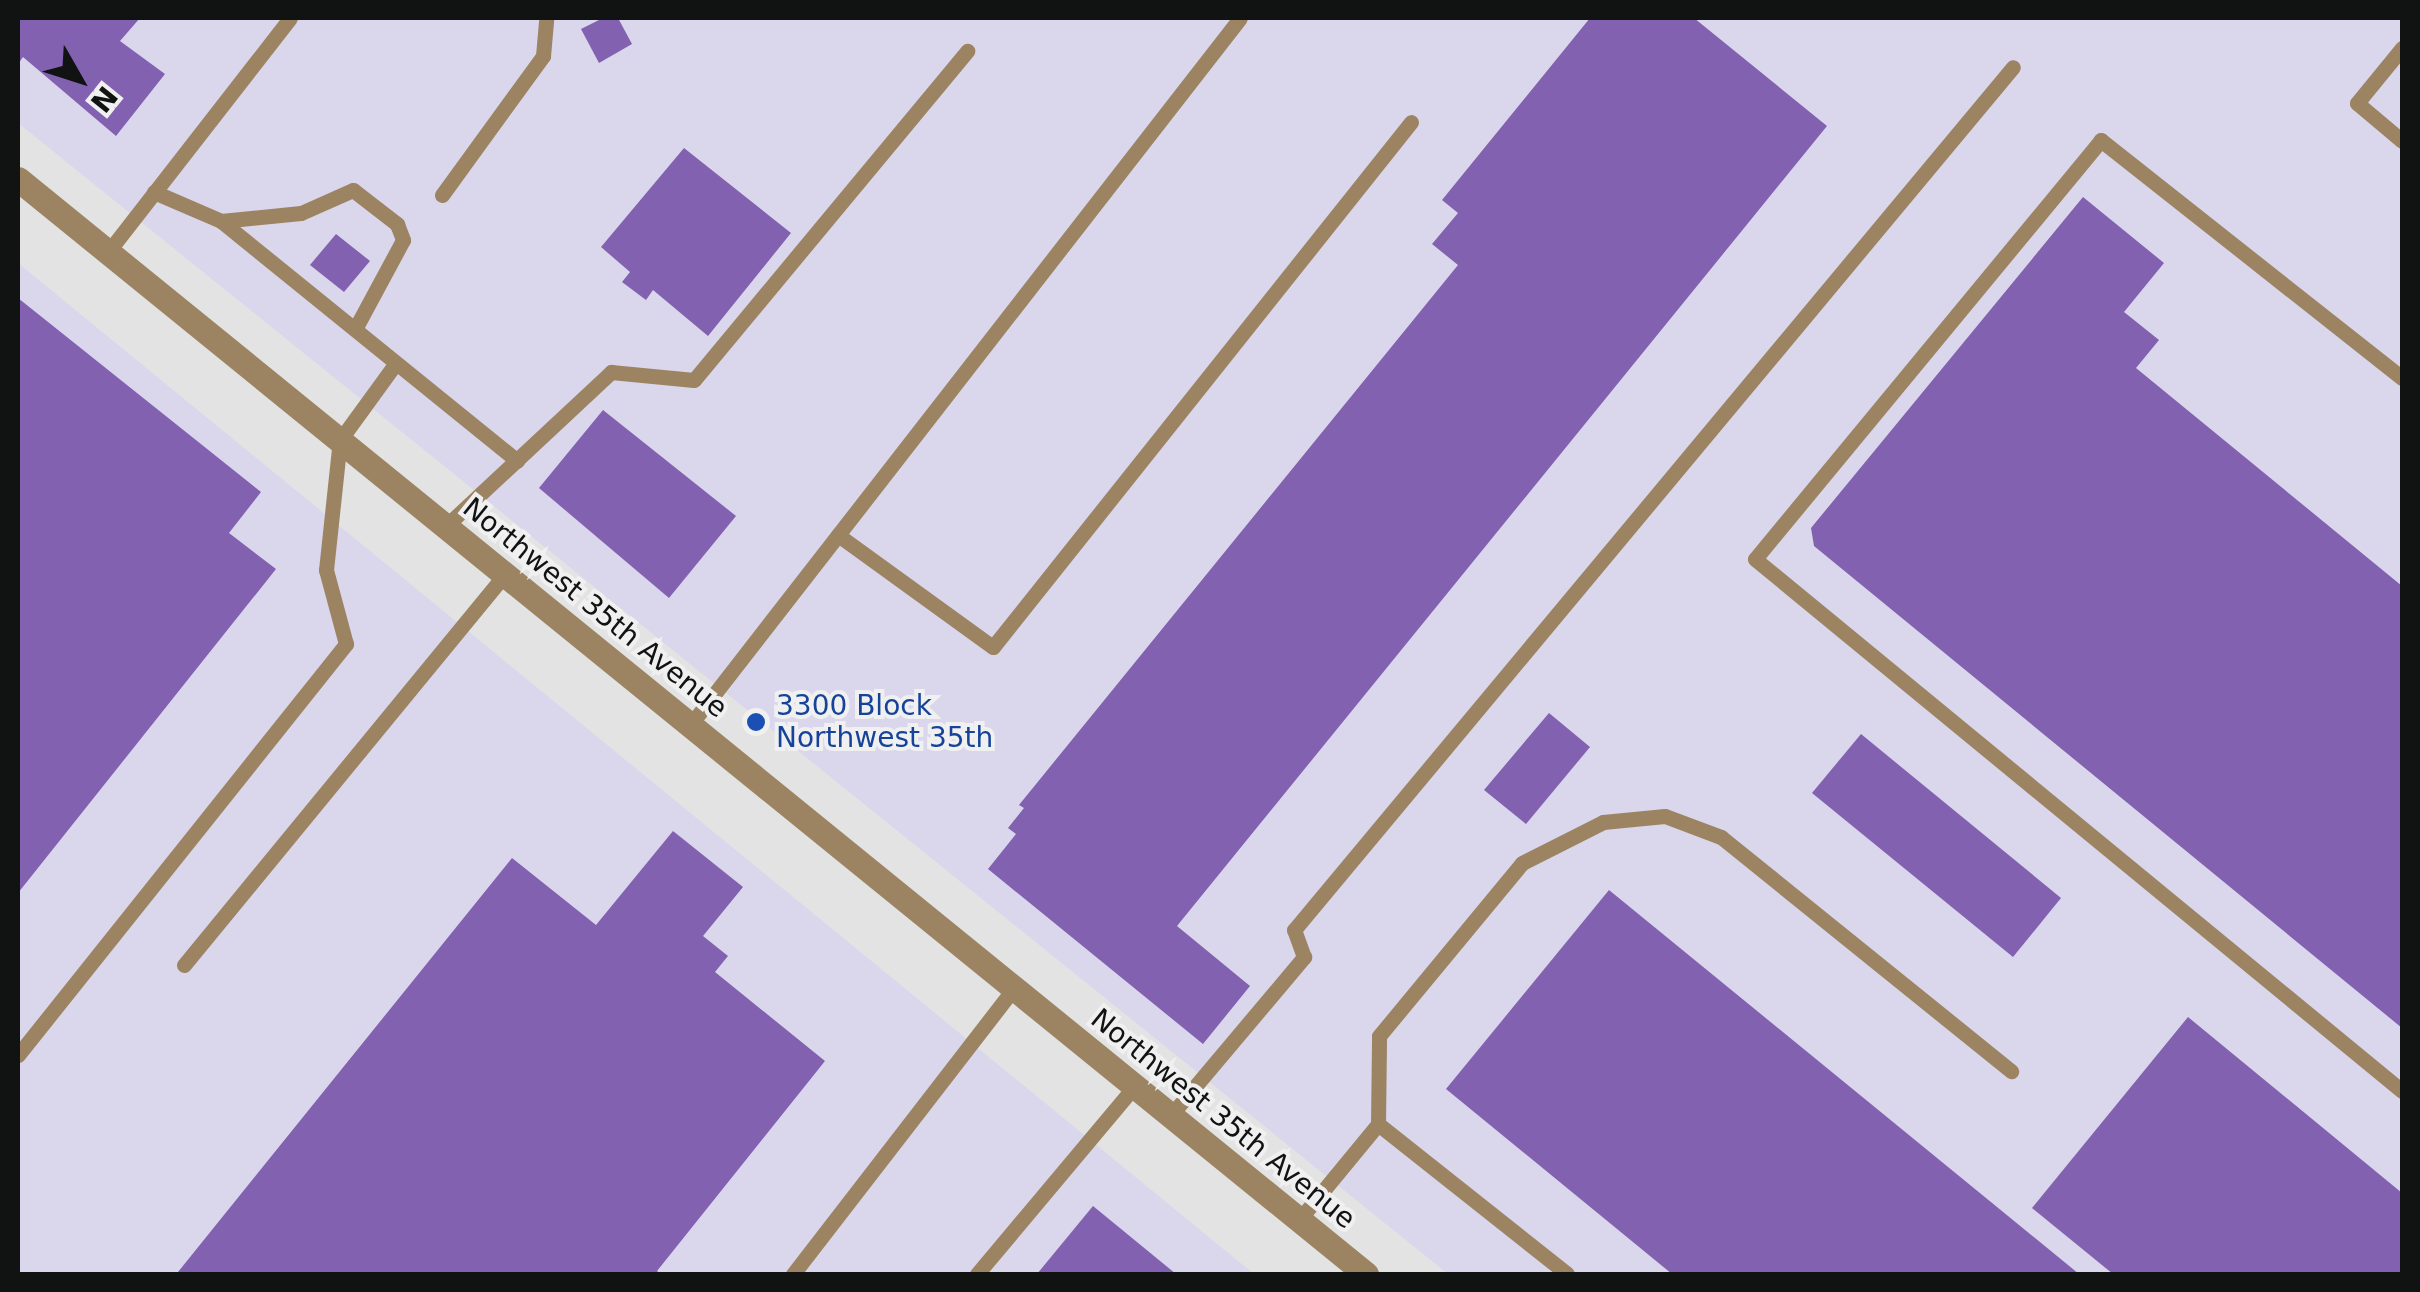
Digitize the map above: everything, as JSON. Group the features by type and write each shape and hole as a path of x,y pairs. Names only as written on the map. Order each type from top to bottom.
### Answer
{"street":[{"name":"Northwest 35th Avenue","path":"18,178 1366,1274"}],"lane":[{"path":"108,252 290,18"},
{"path":"442,196 543,56 546,18"},
{"path":"692,724 1240,18"},
{"path":"2402,48 2358,103 2402,141"},
{"path":"446,526 611,372 694,380 967,51"},
{"path":"1171,1115 1304,957 1294,930 2013,68"},
{"path":"838,535 993,647 1412,122"},
{"path":"2402,378 2101,140 1756,559 2402,1091"},
{"path":"222,221 302,213 354,190 398,224 403,240 355,329"},
{"path":"154,192 222,221 517,461"},
{"path":"18,1055 346,644 326,570 340,440 396,362"},
{"path":"184,965 505,574"},
{"path":"1299,1220 1378,1124 1380,1036 1522,863 1603,822 1664,816 1721,837 2010,1071"},
{"path":"792,1274 1015,988"},
{"path":"977,1274 1136,1086"},
{"path":"1378,1124 1566,1274"}],"shaded area":[{"path":"18,18 2402,18 2402,1274 1448,1274 18,123"},
{"path":"18,263 1254,1274 18,1274"}],"building":[{"path":"18,18 140,18 120,41 165,74 116,136 23,57 18,64"},
{"path":"603,18 618,18 632,44 599,63 581,29"},
{"path":"1590,18 1694,18 1827,126 1177,926 1250,986 1203,1044 988,869 1016,834 1008,828 1024,808 1019,805 1458,265 1432,244 1458,213 1442,200"},
{"path":"684,148 791,233 708,336 653,290 646,300 622,282 630,272 601,247"},
{"path":"2083,197 2164,263 2124,312 2159,340 2136,368 2402,586 2402,1028 1814,546 1811,528"},
{"path":"336,234 370,261 344,292 310,265"},
{"path":"18,298 261,492 229,533 276,569 18,893"},
{"path":"603,410 736,516 669,598 539,488"},
{"path":"1549,713 1590,747 1526,824 1484,790"},
{"path":"1861,734 2061,898 2013,957 1812,793"},
{"path":"673,831 743,887 703,936 728,956 715,972 825,1061 657,1271 661,1274 178,1272 512,858 596,925"},
{"path":"1609,890 2079,1274 1672,1274 1446,1089"},
{"path":"2188,1017 2402,1193 2402,1274 2113,1274 2032,1208"},
{"path":"1093,1206 1176,1274 1037,1274"}],"place":[{"name":"3300 Block Northwest 35th","path":"756,722"}]}
